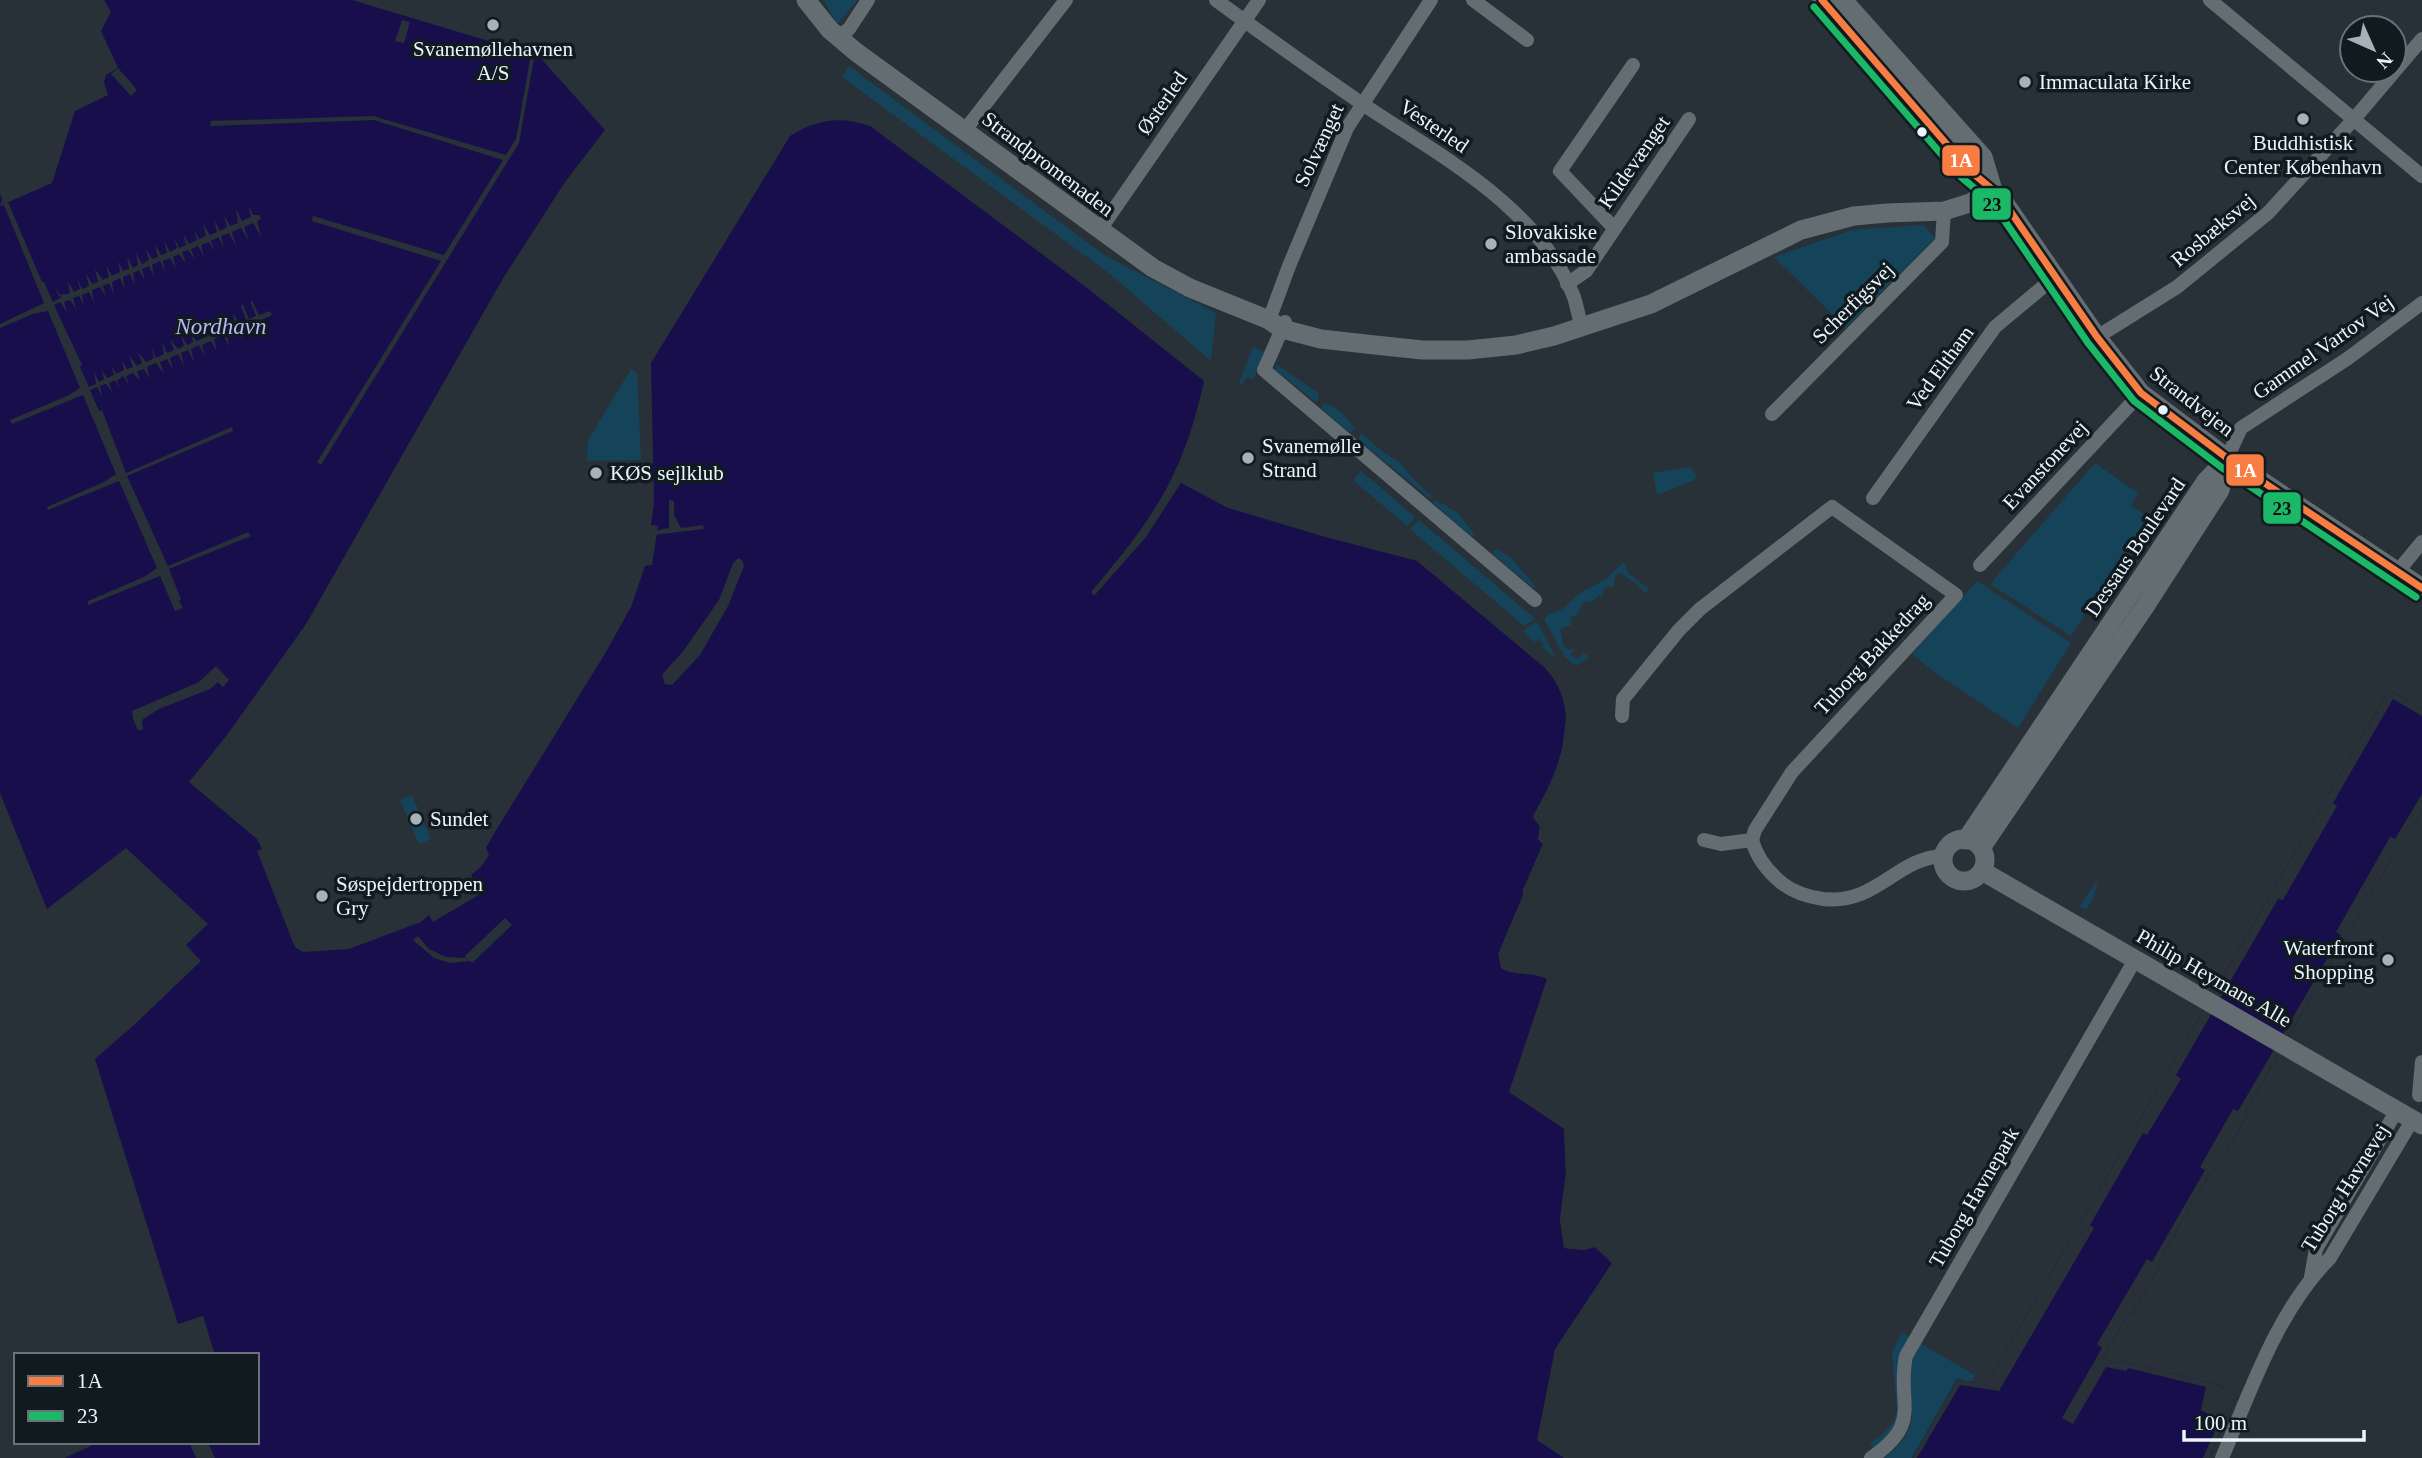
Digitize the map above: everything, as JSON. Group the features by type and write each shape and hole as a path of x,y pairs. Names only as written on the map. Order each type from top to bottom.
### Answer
{"street":[{"name":"Strandpromenaden","path":"806,0 817,8 838,37 863,57 1153,268 1190,289 1279,323 1375,345 1422,350 1468,350 1516,345 1582,328 1651,304 1801,230 1854,216 1887,212 1944,211 1970,203 1993,190"},
{"path":"838,37 849,29 869,0"},
{"path":"965,130 1066,0"},
{"name":"Vesterled","path":"1216,0 1362,103 1482,183 1547,251 1574,298 1582,328"},
{"name":"Østerled","path":"1099,230 1258,0"},
{"name":"Solvænget","path":"1279,323 1289,266 1341,141 1362,103 1431,0"},
{"path":"1473,0 1527,40"},
{"name":"Strandvejen","path":"1822,0 1969,170 1993,190 2097,337 2141,393 2227,458 2422,588"},
{"name":"Strandvejen","path":"1843,0 1983,157 1993,190"},
{"path":"2210,0 2422,176"},
{"name":"Rosbæksvej","path":"2097,337 2177,287 2268,213 2354,119 2422,38"},
{"name":"Kildevænget","path":"1614,228 1560,171 1633,65"},
{"name":"Kildevænget","path":"1567,284 1586,271 1689,119"},
{"name":"Scherfigsvej","path":"1772,414 1942,242 1944,211"},
{"name":"Ved Eltham","path":"1872,498 1995,327 2056,276"},
{"name":"Gammel Vartov Vej","path":"2227,458 2241,428 2338,365 2422,303"},
{"path":"1279,323 1264,370 1535,600"},
{"name":"Evanstonevej","path":"1980,565 2141,393"},
{"name":"Dessaus Boulevard","path":"1974,844 2206,481 2227,458"},
{"name":"Tuborg Bakkedrag","path":"1622,716 1623,699 1686,623 1713,598 1832,507 1956,595 1792,772 1755,830 1752,840"},
{"path":"2398,571 2422,542"},
{"path":"1704,840 1721,844 1752,840 1765,868 1789,889 1804,895 1835,900 1859,896 1922,859 1944,856"},
{"path":"1951,844 1974,844 1984,859 1982,871 1971,880 1958,880 1947,873 1944,856 1951,844"},
{"name":"Philip Heymans Alle","path":"1982,871 2409,1117"},
{"name":"Tuborg Havnepark","path":"1871,1458 1887,1447 1904,1424 1906,1411 1903,1368 1906,1356 2136,958"},
{"name":"Tuborg Havnevej","path":"2222,1458 2276,1334 2311,1277 2330,1258 2409,1117 2421,1093 2422,1062"}],"shaded area":[{"path":"824,0 858,0 837,24"},
{"path":"849,66 1104,255 1216,313 1211,361 1110,274 842,77"},
{"path":"1924,225 1935,238 1846,328 1774,257 1852,230"},
{"path":"1253,347 1264,352 1253,380 1248,377 1241,385 1239,383"},
{"path":"1276,364 1318,393 1317,403 1276,370"},
{"path":"631,369 637,373 641,460 587,461 588,440"},
{"path":"1324,404 1329,404 1345,416 1355,429 1350,433 1321,408"},
{"path":"1361,433 1398,461 1432,496 1431,499 1358,440"},
{"path":"2095,463 2138,493 2131,505 2148,517 2071,636 1990,584"},
{"path":"1691,467 1697,477 1695,480 1657,495 1653,473"},
{"path":"1361,471 1415,517 1407,526 1353,480"},
{"path":"1436,500 1458,513 1475,535 1471,536 1433,503"},
{"path":"1419,520 1535,619 1524,626 1410,529"},
{"path":"1496,548 1512,559 1537,588 1533,588 1493,554"},
{"path":"1624,562 1628,573 1649,589 1645,593 1621,573 1616,575 1613,587 1605,587 1602,597 1599,595 1594,601 1583,602 1579,612 1571,618 1571,625 1560,629 1564,647 1569,650 1575,648 1571,654 1574,658 1579,658 1584,653 1589,657 1576,666 1564,656 1544,619 1549,613 1553,614 1565,607 1580,593 1606,579"},
{"path":"1977,581 2071,643 2018,728 1934,672 1912,654"},
{"path":"1537,622 1554,657 1542,647 1544,644 1539,639 1535,642 1523,631"},
{"name":"Sundet","path":"412,795 431,839 419,844 400,800"},
{"path":"2099,878 2086,910 2076,905 2080,906"},
{"path":"1902,1332 1911,1338 1900,1422 1875,1450 1870,1443 1888,1429 1897,1410 1892,1352"},
{"path":"1921,1344 1975,1375 1971,1382 1957,1379 1912,1458 1884,1458 1898,1446 1910,1425 1912,1364"}],"water":[{"name":"Nordhavn","path":"104,0 352,0 536,53 605,130 565,182 502,280 306,624 227,735 189,782 257,839 262,849 257,851 292,940 296,948 303,952 349,949 421,922 429,915 433,922 482,893 471,875 489,855 486,848 495,832 606,652 631,607 645,566 652,565 658,526 651,525 654,503 651,363 790,136 819,123 839,120 870,126 1086,287 1204,381 1188,440 1166,489 1137,535 1091,592 1094,596 1146,537 1181,483 1228,508 1417,561 1545,668 1557,685 1564,704 1564,742 1559,761 1533,816 1540,827 1538,839 1543,844 1498,954 1501,968 1506,971 1547,979 1509,1092 1564,1129 1566,1173 1560,1219 1564,1248 1584,1250 1595,1247 1612,1263 1555,1349 1537,1440 1564,1458 65,1458 95,1444 259,1444 259,1353 214,1353 203,1316 178,1324 95,1059 201,961 186,945 208,924 126,848 47,909 0,793 0,194 4,204 52,183 75,111 108,95 104,82 106,75 118,68 101,31 111,12"},
{"path":"2389,690 2422,709 2422,812 2407,838 2404,837 2244,1114 2247,1116 2213,1174 2210,1173 2157,1265 2159,1267 2132,1314 2129,1313 2102,1359 2120,1364 2122,1361 2223,1386 2222,1389 2237,1396 2209,1458 1912,1458 1957,1379 1986,1385"}],"pier":[{"path":"402,20 410,22 404,43 395,41"},
{"path":"535,53 519,143 321,465 317,462 441,261 312,221 313,216 444,255 503,160 374,120 210,126 211,121 373,116 506,155 516,139 531,54"},
{"path":"118,68 137,90 131,96 111,74"},
{"path":"2,200 4,204 8,202 53,302 62,297 59,296 55,287 60,295 70,293 68,282 74,292 80,289 77,277 82,289 89,286 86,273 92,284 98,282 95,269 103,280 109,277 106,265 112,276 120,272 118,261 123,271 129,269 127,257 133,268 138,265 136,253 142,264 149,260 146,249 152,259 158,257 155,245 161,255 167,253 164,241 170,252 177,248 174,237 179,248 186,245 183,233 189,244 197,240 194,229 199,239 206,236 203,224 210,235 217,232 214,220 220,231 227,227 224,215 230,226 238,223 236,209 242,221 251,217 248,205 253,215 259,215 261,219 257,221 261,237 253,223 244,227 249,241 241,228 232,232 236,246 229,233 221,236 224,248 218,237 211,241 215,252 209,242 201,245 204,257 198,246 191,249 195,260 188,250 182,252 186,264 179,254 173,257 176,268 170,258 163,261 165,272 160,261 152,265 154,277 149,266 142,269 145,281 139,270 133,273 135,285 130,274 123,277 125,289 120,278 112,282 114,294 109,283 103,286 106,297 100,287 92,290 94,302 89,292 82,295 84,305 79,296 73,298 76,309 70,300 64,302 67,312 60,302 54,305 82,365 80,367 89,387 96,384 94,372 99,382 104,379 101,369 107,378 114,375 111,365 116,374 124,370 122,361 127,369 133,367 129,355 137,366 142,363 138,352 146,362 154,358 151,347 156,358 164,354 162,342 167,353 174,350 170,339 178,349 184,346 181,334 187,345 193,342 190,331 196,341 204,338 202,326 207,336 214,333 211,322 216,333 224,329 221,318 227,328 235,325 233,313 239,323 246,320 241,305 249,319 256,316 250,301 259,315 270,311 272,315 261,320 266,338 257,321 251,324 255,337 248,325 240,329 243,341 236,330 227,334 229,347 224,336 214,339 217,352 211,341 202,345 205,357 199,345 191,349 194,362 188,350 181,353 184,366 178,354 170,358 173,370 167,359 160,362 164,374 156,363 147,367 150,379 144,369 137,371 140,381 133,373 126,376 129,385 123,376 117,381 119,389 115,380 109,383 112,392 106,384 100,386 102,396 97,387 90,390 99,411 102,410 126,473 232,427 233,431 127,476 168,566 248,532 251,536 169,569 183,608 175,611 160,576 88,605 88,601 144,577 157,568 119,481 48,510 47,507 116,474 83,395 12,424 10,420 80,388 48,311 33,314 0,328 0,324 44,303 4,205 0,206"},
{"path":"669,500 674,501 674,515 681,528 703,525 704,529 653,535 654,531 669,528"},
{"path":"738,558 744,566 728,606 700,655 672,685 665,684 662,675 684,650 719,600 733,563"},
{"path":"216,666 229,680 223,687 218,682 210,689 159,709 142,720 143,730 138,730 132,711 199,682"},
{"path":"2389,690 2422,709 2422,716 2393,699 2333,803 2337,806 2283,900 2278,899 2176,1075 2181,1079 2147,1135 2143,1133 2090,1225 2094,1228 1999,1391 1960,1385 1917,1458 1912,1458 1957,1379 1986,1385"},
{"path":"1567,712 1570,714 1565,750 1556,782 1537,816 1543,826 1542,838 1547,844 1526,896 1523,895 1523,890 1543,844 1538,839 1540,827 1533,817 1553,781 1562,749"},
{"path":"2422,794 2422,812 2407,838 2404,837 2244,1114 2247,1116 2213,1174 2210,1173 2157,1265 2159,1267 2132,1314 2129,1313 2102,1359 2120,1364 2122,1361 2223,1386 2222,1389 2237,1396 2209,1458 2203,1458 2220,1420 2201,1410 2206,1387 2128,1368 2126,1371 2106,1367 2073,1424 2062,1418 2102,1348 2097,1344 2147,1259 2152,1262 2205,1170 2200,1167 2233,1109 2238,1111 2341,935 2336,932 2390,837 2395,839"},
{"path":"505,918 512,925 472,963 450,963 434,958 413,940 418,936 429,949 446,957 466,958 465,956"},
{"path":"1564,1129 1567,1131 1569,1172 1563,1219 1567,1245 1583,1247 1596,1244 1613,1260 1612,1263 1595,1247 1584,1250 1564,1248 1560,1219 1566,1173"},
{"path":"190,1444 209,1444 215,1458 196,1458"}],"transit line":[{"name":"1A","path":"1822,0 1969,170 2006,205 2097,337 2141,393 2227,458 2422,588"},
{"name":"23","path":"1814,7 1961,177 1998,211 2088,343 2134,401 2221,467 2416,597"}],"place":[{"name":"Svanemøllehavnen A/S","path":"493,25"},
{"name":"Immaculata Kirke","path":"2025,82"},
{"name":"Buddhistisk Center København","path":"2303,119"},
{"name":"Slovakiske ambassade","path":"1491,244"},
{"name":"Svanemølle Strand","path":"1248,458"},
{"name":"KØS sejlklub","path":"596,473"},
{"name":"Sundet","path":"416,819"},
{"name":"Søspejdertroppen Gry","path":"322,896"},
{"name":"Waterfront Shopping","path":"2388,960"}]}
